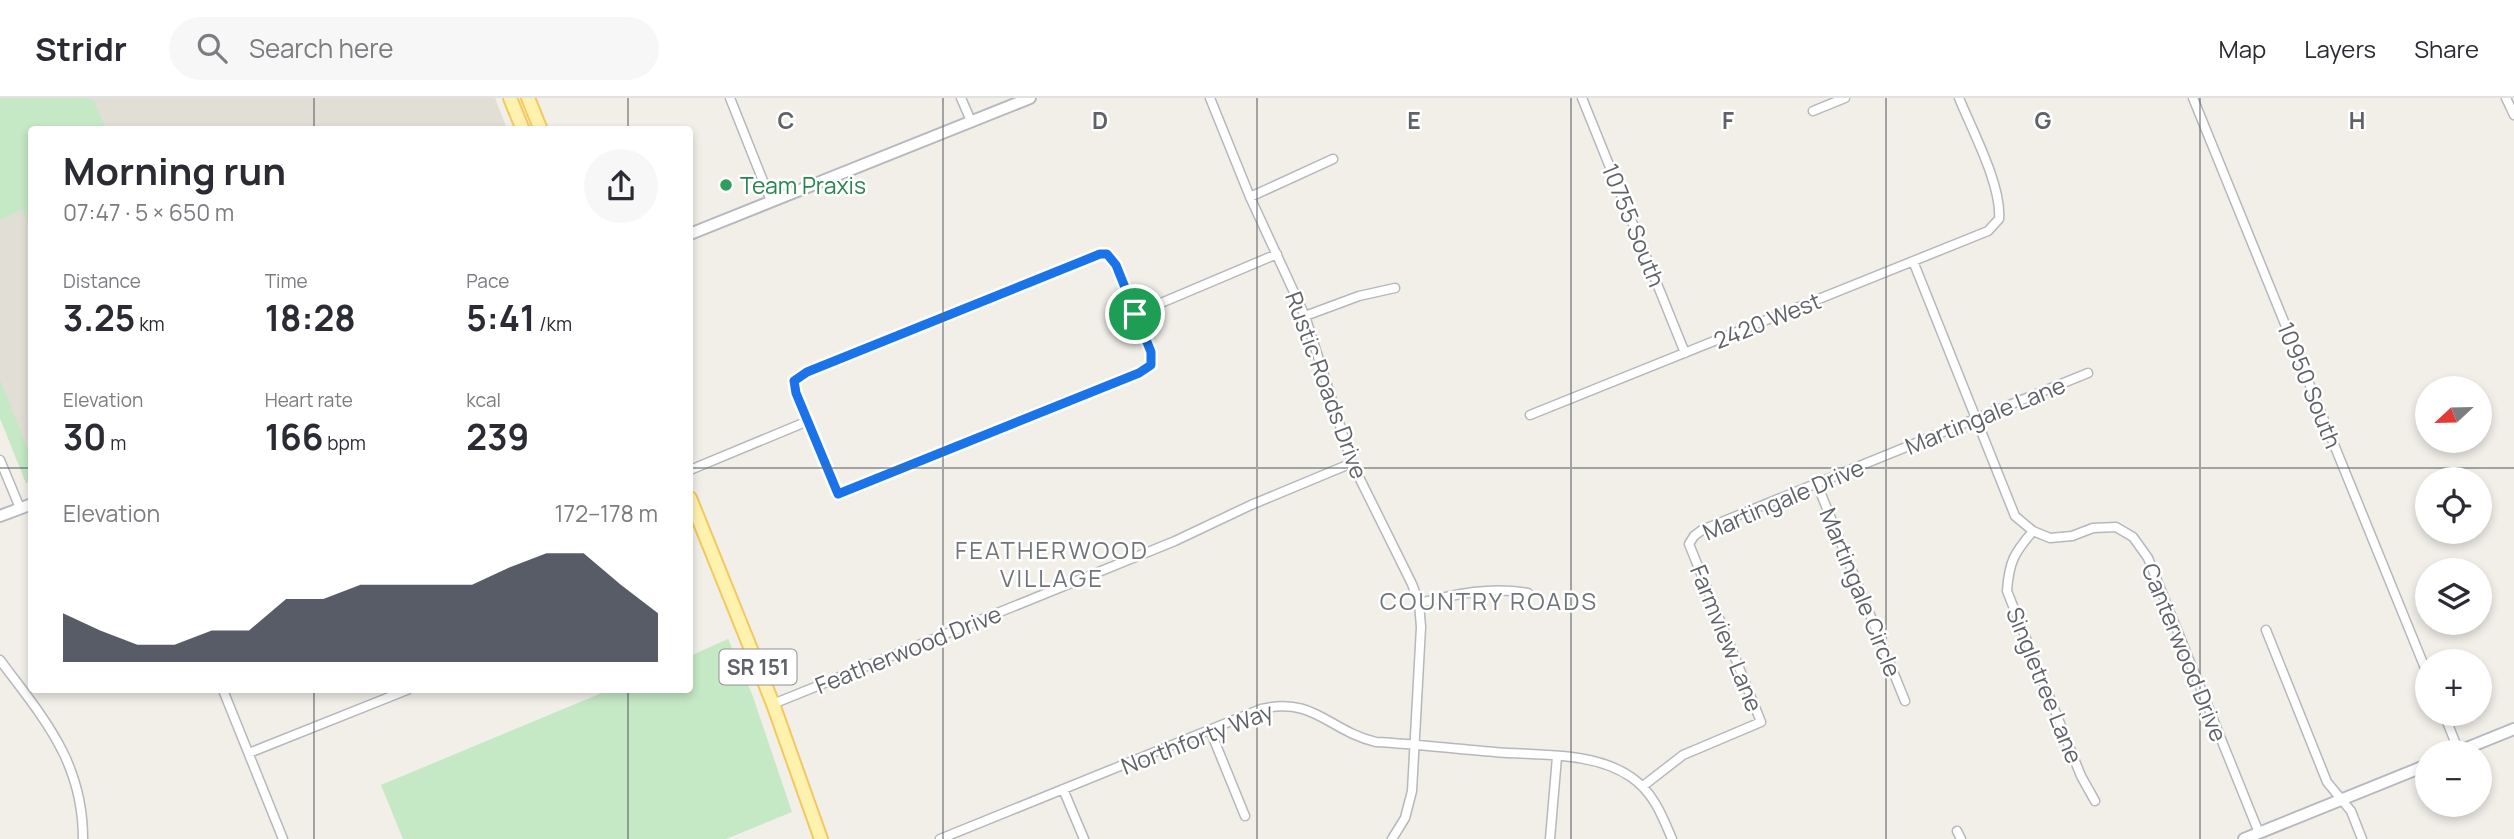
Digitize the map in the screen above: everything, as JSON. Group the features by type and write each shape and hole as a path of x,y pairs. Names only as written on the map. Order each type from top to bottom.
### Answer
{"main road":[{"path":"510,98 521,126"},
{"path":"528,98 539,126"},
{"name":"SR 151","path":"693,506 772,704 821,839"}],"street":[{"path":"730,98 771,201"},
{"path":"961,98 971,121"},
{"path":"693,233 1030,98"},
{"name":"Rustic Roads Drive","path":"1210,98 1250,197 1305,316 1352,463 1419,603 1421,628 1411,800 1405,818 1392,839"},
{"name":"10755 South","path":"1582,98 1685,353"},
{"path":"1813,111 1845,98"},
{"name":"2420 West","path":"1531,415 1988,231 1999,219 2000,208 1995,187 1959,98"},
{"name":"10950 South","path":"2193,98 2417,649"},
{"path":"2506,98 2514,115"},
{"path":"1250,197 1333,159"},
{"path":"1107,254 1116,265 1135,314 1151,352 1151,365 1139,373 838,494 794,381 807,372 1093,256 1107,254"},
{"path":"1135,314 1277,254"},
{"path":"1913,261 2015,516 2033,531"},
{"path":"1305,316 1359,296 1395,288"},
{"name":"Martingale Lane","path":"1881,458 2088,373"},
{"path":"693,469 808,421"},
{"name":"Martingale Drive","path":"1689,544 1702,530 1881,458"},
{"path":"0,460 20,508"},
{"name":"Featherwood Drive","path":"772,704 1175,541 1251,505 1352,463"},
{"name":"Martingale Circle","path":"1817,484 1905,701"},
{"path":"0,516 28,505"},
{"name":"Canterwood Drive","path":"2033,531 2050,538 2072,537 2093,528 2116,527 2133,537 2148,558 2259,833"},
{"name":"Singletree Lane","path":"2033,531 2016,551 2008,567 2007,592 2081,776 2095,801"},
{"name":"Farmview Lane","path":"1643,786 1684,755 1761,722 1689,544"},
{"path":"1419,603 1483,589 1528,593"},
{"path":"2266,630 2327,782 2351,811 2362,839"},
{"path":"0,660 46,720 62,747 78,791 83,839"},
{"path":"224,693 283,839"},
{"path":"249,753 399,693"},
{"name":"Northforty Way","path":"940,839 1261,709 1291,705 1321,715 1358,738 1376,742 1557,757 1617,768 1643,786 1657,806 1672,839"},
{"path":"2487,740 2514,729"},
{"path":"1210,730 1245,816"},
{"path":"1550,839 1557,757"},
{"path":"2244,839 2415,770"},
{"path":"1063,789 1084,839"}],"shaded area":[{"path":"0,98 495,98 506,126 28,126 28,482 26,483 0,418"}],"green space":[{"path":"0,98 94,100 105,126 28,126 28,221 23,209 0,220"},
{"path":"0,380 28,450 28,482 26,483 0,418"},
{"path":"728,639 752,694 792,812 726,839 403,839 381,785 602,693 693,693 693,655"}],"place":[{"name":"Team Praxis","path":"726,185"}],"district":[{"name":"FEATHERWOOD VILLAGE","path":"1052,563"},
{"name":"COUNTRY ROADS","path":"1489,600"}],"route":[{"path":"1100,254 1107,254 1116,265 1135,314 1151,352 1151,365 1146,369 838,494 796,393 794,381 807,372 1100,254"}]}
